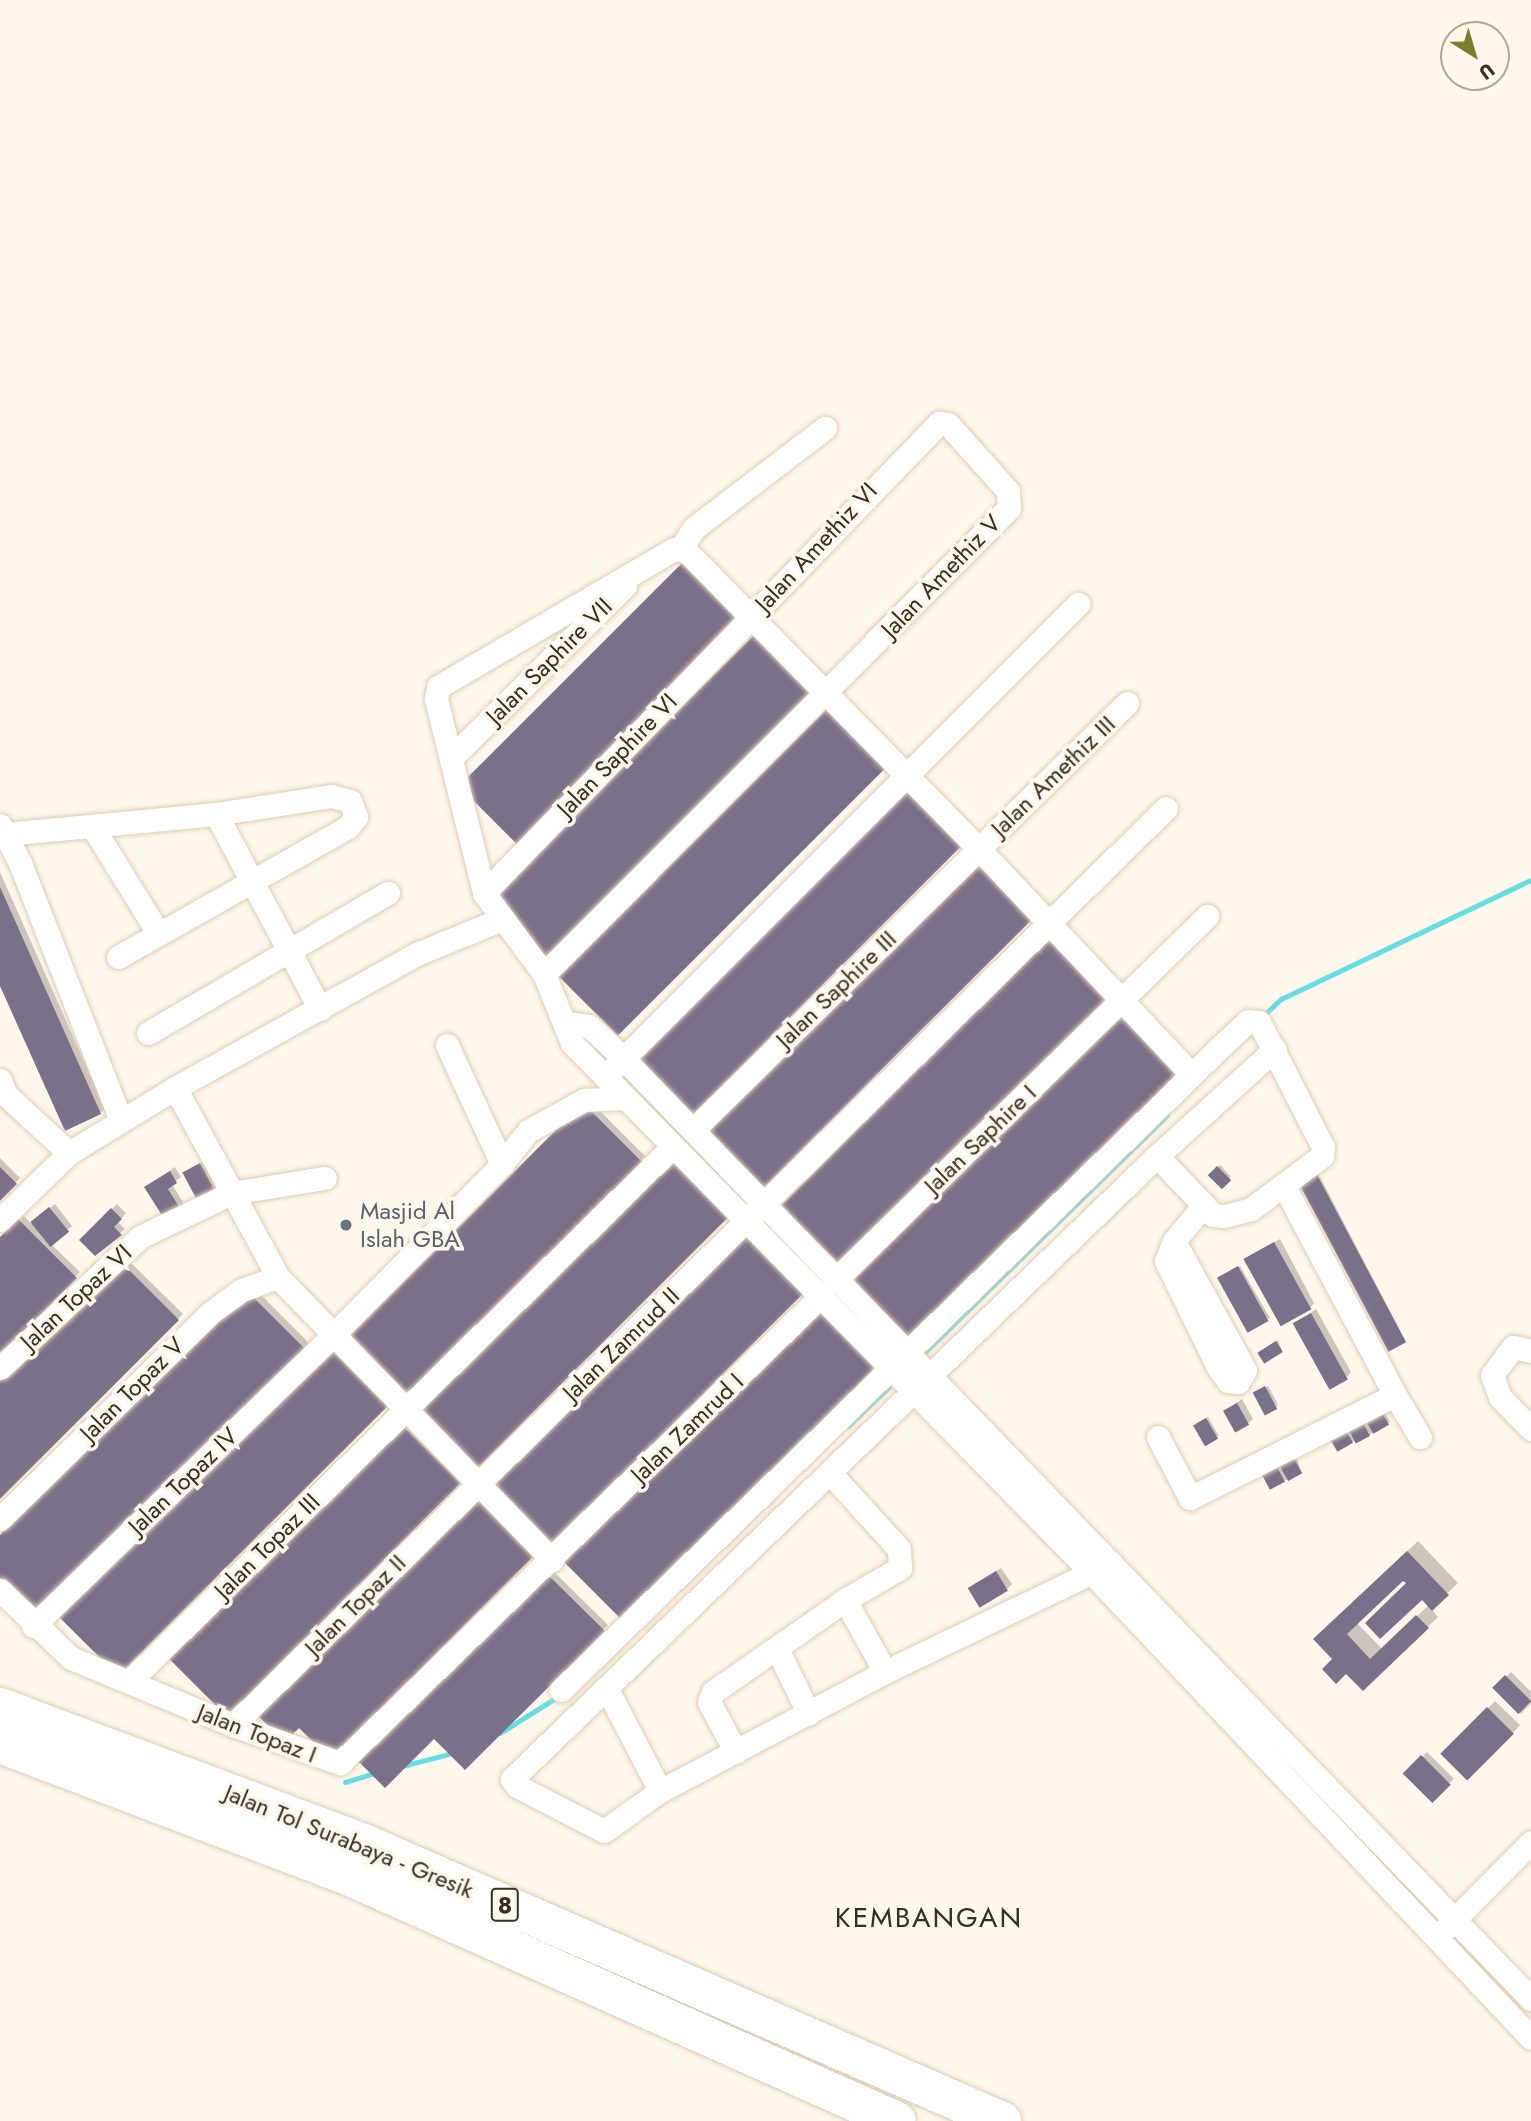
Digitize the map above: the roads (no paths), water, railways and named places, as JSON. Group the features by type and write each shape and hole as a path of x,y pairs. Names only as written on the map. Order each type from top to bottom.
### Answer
{"highway":[{"name":"Jalan Tol Surabaya - Gresik","path":"0,1707 366,1844 1002,2121"},
{"name":"Jalan Tol Surabaya - Gresik","path":"0,1744 348,1876 897,2121"}],"street":[{"name":"Jalan Amethiz V","path":"825,695 1009,508 1011,499 944,422 882,478"},
{"path":"825,428 694,528 681,548 647,564 438,687 436,699 484,893 544,974 572,1043 748,1221 830,1287"},
{"name":"Jalan Amethiz VI","path":"751,617 882,478"},
{"path":"681,548 979,849 1192,1075"},
{"name":"Jalan Saphire VII","path":"451,758 647,564"},
{"path":"605,1077 905,773 1079,604"},
{"name":"Jalan Saphire VI","path":"484,893 751,617"},
{"path":"544,974 825,695"},
{"name":"Jalan Amethiz III","path":"979,849 1127,703"},
{"path":"118,957 348,827 356,817 352,805 344,797 331,796 216,814 92,826 2,829 121,1121"},
{"name":"Jalan Zamrud II","path":"476,1484 748,1221 763,1202 1166,808"},
{"path":"216,814 320,1009"},
{"path":"92,826 159,934"},
{"name":"Jalan Saphire III","path":"693,1130 979,849"},
{"path":"148,1033 388,893"},
{"name":"Jalan Saphire I","path":"830,1287 1207,916"},
{"path":"0,1220 69,1153 174,1088 419,953 502,919"},
{"path":"1101,1568 885,1672 660,1791 604,1831 514,1783 513,1775 607,1689 802,1479 912,1372 1192,1075 1248,1021 1258,1023 1275,1049 1323,1147 1314,1165 1234,1216 1213,1215 1157,1156"},
{"path":"565,1023 589,1027 623,1058 763,1202 830,1287 1101,1568 1455,1919 1531,1998"},
{"path":"447,1045 502,1164"},
{"path":"561,1690 802,1479 830,1473 912,1372 1275,1049"},
{"path":"174,1088 278,1277 404,1411 552,1560"},
{"path":"2,1090 69,1153"},
{"name":"Jalan Topaz IV","path":"33,1626 332,1336 502,1164 528,1131 584,1100 626,1098"},
{"name":"Jalan Topaz III","path":"130,1681 673,1146"},
{"name":"Jalan Topaz VI","path":"0,1368 126,1248 230,1193 325,1178"},
{"path":"1283,1186 1420,1437"},
{"path":"1174,1241 1245,1370 1238,1382 1228,1381 1217,1365 1166,1261 1174,1241 1204,1205"},
{"name":"Jalan Topaz V","path":"0,1519 210,1313 242,1290 278,1277"},
{"name":"Jalan Zamrud I","path":"552,1560 830,1287"},
{"path":"1531,1351 1513,1347 1492,1375 1500,1397 1531,1429"},
{"path":"1158,1437 1190,1498 1395,1395"},
{"path":"736,1752 709,1696 845,1600 900,1567 903,1558 830,1473"},
{"name":"Jalan Topaz II","path":"233,1725 476,1484"},
{"name":"Jalan Topaz I","path":"0,1590 33,1626 71,1658 233,1725 331,1761 349,1759 552,1560"},
{"path":"1101,1568 1435,1938 1531,2038"},
{"path":"845,1600 885,1672"},
{"path":"777,1649 809,1714"},
{"path":"607,1689 660,1791"},
{"path":"1435,1938 1531,1842"}],"waterway":[{"path":"1261,1018 1281,999 1531,880"},
{"path":"919,1358 1167,1115"},
{"path":"848,1426 894,1382"},
{"path":"500,1733 560,1695"},
{"path":"402,1766 453,1753"},
{"path":"345,1782 375,1773"}],"place":[{"name":"Masjid Al Islah GBA","path":"346,1225"}],"district":[{"name":"KEMBANGAN","path":"929,1918"}]}
